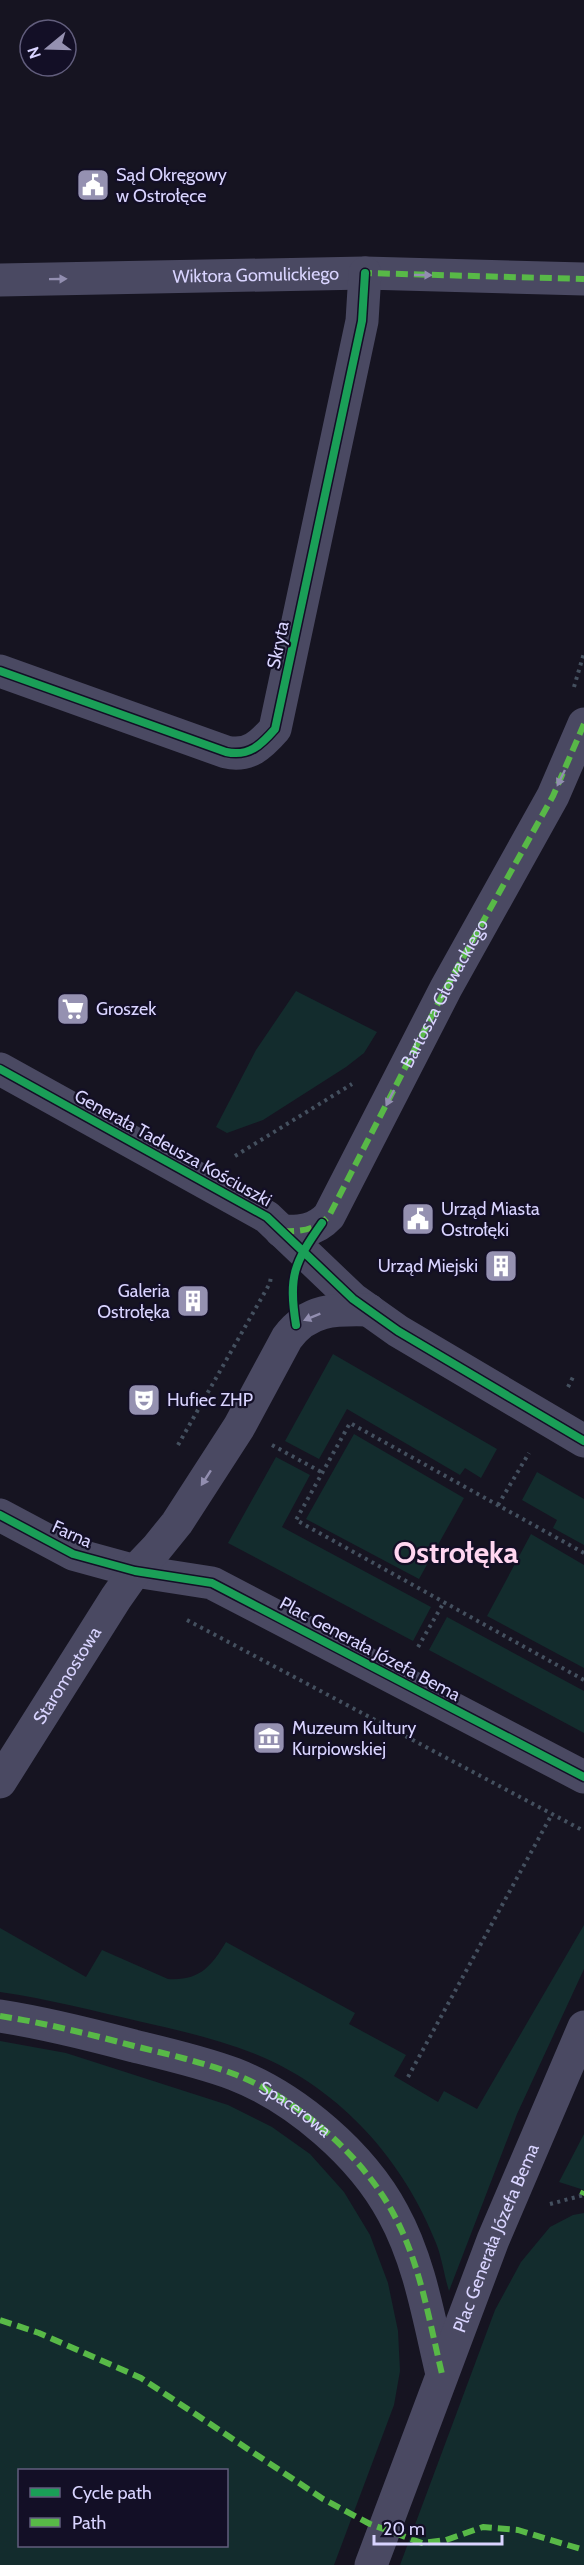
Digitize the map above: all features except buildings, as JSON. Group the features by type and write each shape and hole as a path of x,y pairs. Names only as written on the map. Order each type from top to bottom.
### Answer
{"street":[{"name":"Wiktora Gomulickiego","path":"0,280 365,273 584,279"},
{"name":"Skryta","path":"0,671 226,752 235,754 249,752 268,738 275,729 360,332 365,273"},
{"name":"Bartosza Głowackiego","path":"281,1231 304,1231 314,1228 329,1216 446,988 553,796 584,724"},
{"name":"Generała Tadeusza Kościuszki","path":"0,1069 267,1217 352,1299 369,1310"},
{"path":"135,1571 156,1550 177,1523 239,1427 287,1338 296,1325 310,1316 343,1310 369,1310 398,1330 584,1441"},
{"name":"Farna","path":"0,1515 73,1554 135,1571"},
{"name":"Plac Generała Józefa Bema","path":"135,1571 212,1583 584,1778"},
{"name":"Staromostowa","path":"0,1782 135,1571"},
{"name":"Spacerowa","path":"0,2016 79,2031 197,2062 236,2075 283,2098 345,2150 370,2178 393,2212 408,2246 421,2285 442,2374"},
{"name":"Plac Generała Józefa Bema","path":"371,2565 493,2240 584,2027"}],"path":[{"path":"230,1160 360,1079"},
{"path":"173,1454 270,1283 272,1276 268,1267"},
{"path":"584,1552 350,1423 296,1520 584,1680"},
{"path":"178,1616 584,1831"},
{"path":"408,2077 552,1814"},
{"path":"545,2207 584,2195"}],"green space":[{"path":"296,991 377,1032 364,1053 346,1067 263,1120 227,1133 216,1127 256,1050"},
{"path":"333,1354 497,1449 481,1478 465,1468 460,1475 347,1409 319,1459 285,1441"},
{"path":"354,1434 464,1498 419,1579 306,1519"},
{"path":"276,1457 310,1475 282,1527 431,1607 413,1641 228,1543"},
{"path":"537,1472 584,1499 584,1545 553,1528 557,1520 522,1500"},
{"path":"531,1534 584,1565 584,1668 487,1616"},
{"path":"447,1617 584,1691 584,1733 429,1650"},
{"path":"584,1925 584,1969 517,2114 449,2291 436,2243 423,2213 388,2157 343,2108 290,2070 246,2050 217,2041 36,1998 0,1992 0,1928 86,1977 102,1950 168,1979 188,1978 203,1971 215,1959 226,1942 355,2013 349,2024 406,2055 394,2076 438,2102 444,2091 477,2109"},
{"path":"0,2041 66,2053 228,2105 272,2127 310,2154 344,2192 370,2235 388,2283 398,2331 400,2371 394,2405 334,2565 0,2565"},
{"path":"584,2134 584,2190 559,2182"},
{"path":"584,2213 584,2565 400,2565 495,2310 521,2262 550,2227 573,2215"}],"marked path":[{"path":"364,278 365,273 584,279"},
{"path":"282,1231 307,1229 329,1216 446,988 553,796 584,724"},
{"path":"0,2016 84,2033 222,2070 257,2084 303,2113 325,2131 364,2170 393,2213 417,2271 442,2374"},
{"path":"582,2195 584,2191"},
{"path":"0,2320 39,2333 141,2378 323,2499 370,2524 422,2543 446,2540 483,2527 518,2530 584,2550"}],"cycle path":[{"path":"0,671 226,752 248,751 270,735 275,729 362,321 365,273"},
{"path":"0,1069 267,1217 353,1299 398,1331 584,1441"},
{"path":"296,1325 293,1282 299,1260 322,1223"},
{"path":"0,1515 73,1554 135,1571 212,1583 584,1777"}],"place":[{"name":"Sąd Okręgowy w Ostrołęce","path":"93,185"},
{"name":"Groszek","path":"73,1009"},
{"name":"Urząd Miasta Ostrołęki","path":"418,1219"},
{"name":"Urząd Miejski","path":"501,1266"},
{"name":"Galeria Ostrołęka","path":"193,1301"},
{"name":"Hufiec ZHP","path":"144,1400"},
{"name":"Muzeum Kultury Kurpiowskiej","path":"269,1738"}],"district":[{"name":"Ostrołęka","path":"456,1553"}]}
